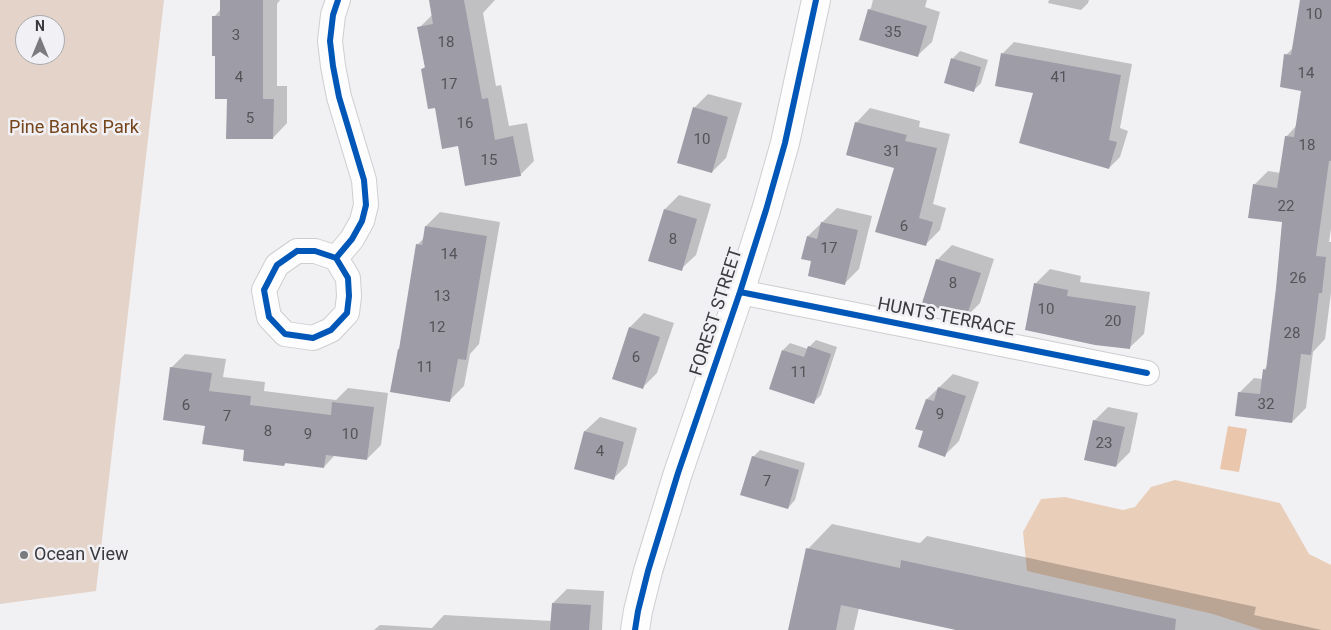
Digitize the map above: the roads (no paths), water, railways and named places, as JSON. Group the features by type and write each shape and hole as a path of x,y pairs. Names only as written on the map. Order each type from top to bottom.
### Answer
{"street":[{"path":"336,258 352,239 362,220 366,204 364,180 339,97 333,66 330,41 333,15 338,0"},
{"name":"FOREST STREET","path":"635,630 648,570 678,473 766,210 784,144 816,0"},
{"name":"HUNTS TERRACE","path":"740,292 1147,373"}],"place":[{"name":"Ocean View","path":"24,555"}],"park label":[{"name":"Pine Banks Park","path":"74,128"}]}
